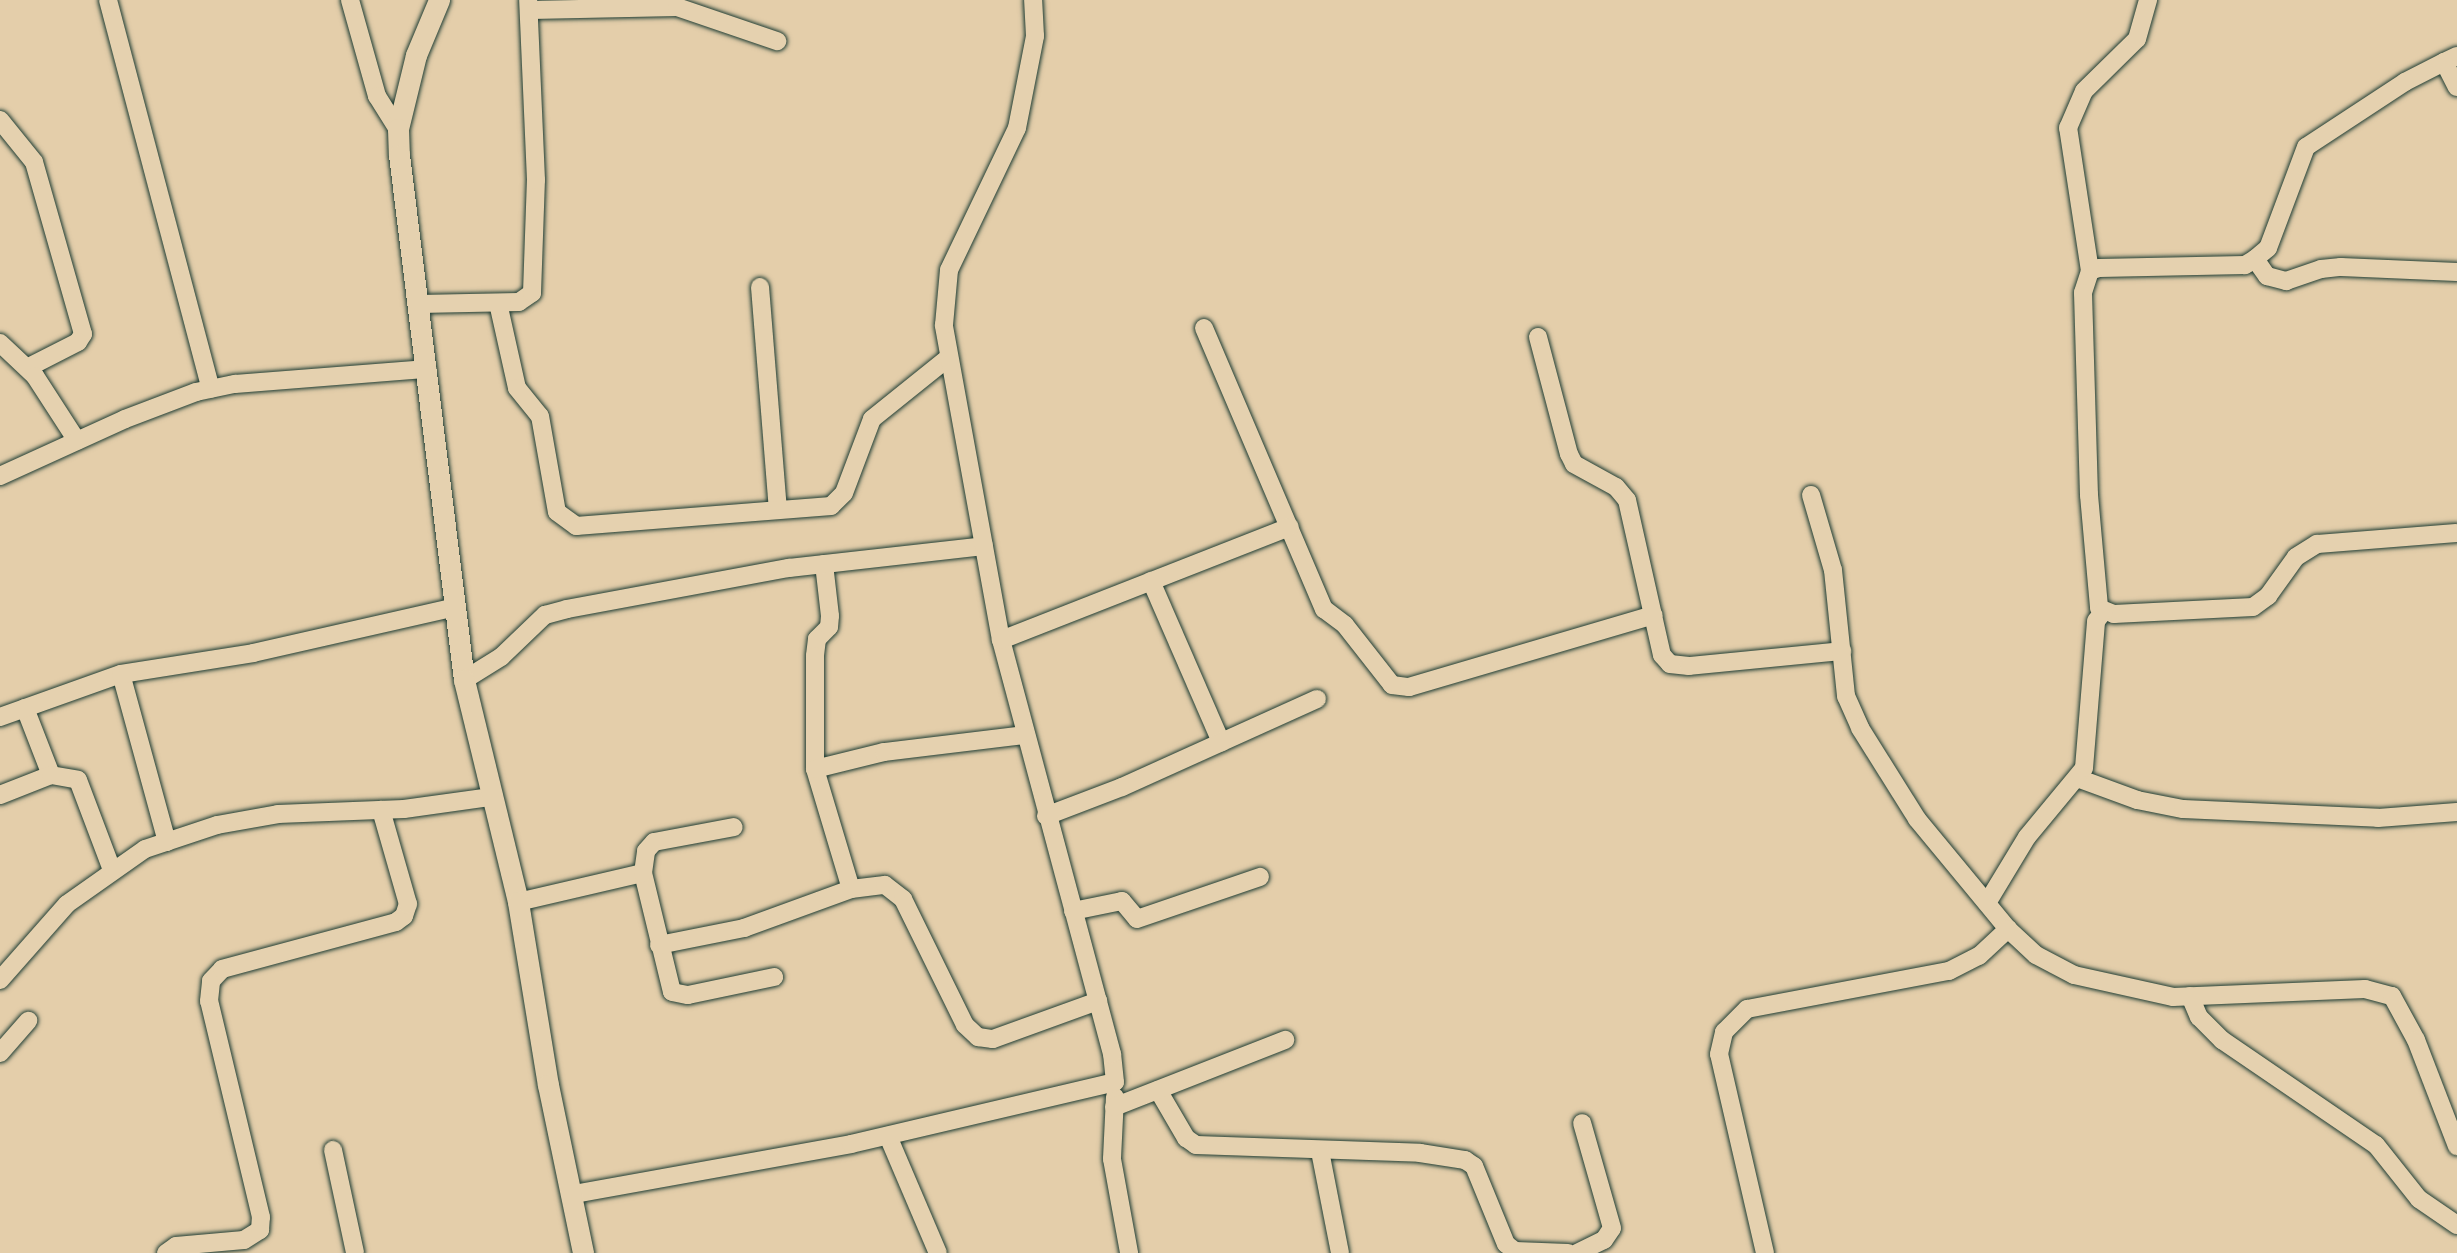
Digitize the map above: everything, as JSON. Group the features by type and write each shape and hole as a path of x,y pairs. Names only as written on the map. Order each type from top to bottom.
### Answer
{"street":[{"path":"108,0 211,389"},
{"path":"350,0 377,96 398,129"},
{"path":"439,0 416,55 398,129 464,680 517,901 548,1085 574,1194 583,1253"},
{"path":"1033,0 1035,36 1017,128 949,270 944,325 1001,640 1046,816 1098,1001 1115,1082 1112,1159 1129,1253"},
{"path":"2104,611 2096,601 2089,495 2082,293 2090,271 2068,128 2084,91 2137,39 2148,0"},
{"path":"419,304 498,303 528,298 534,284 529,5 677,8 777,41"},
{"path":"2090,271 2245,265 2268,248 2306,148 2406,82 2451,59 2457,87"},
{"path":"0,120 34,162 83,334 78,342 26,368"},
{"path":"2255,259 2267,276 2287,281 2321,269 2457,272"},
{"path":"761,287 778,509"},
{"path":"498,303 517,388 538,409 557,512 568,524 831,506 839,501 872,419 949,357"},
{"path":"1204,328 1324,609 1345,625 1385,680 1399,687 1654,615"},
{"path":"1538,337 1574,464 1616,487 1627,500 1662,655 1670,664 1842,651"},
{"path":"0,343 26,368 77,441"},
{"path":"0,476 77,441 211,389 428,369"},
{"path":"1811,495 1833,570 1846,696 1860,728 1917,819 2008,929 2036,955 2074,975 2173,997 2365,989 2392,996 2416,1040 2457,1146"},
{"path":"1001,640 1290,527"},
{"path":"1987,903 2027,837 2080,779 2096,621 2104,611 2253,607 2268,596 2297,557 2318,544 2457,533"},
{"path":"464,680 500,657 545,615 824,564 984,545"},
{"path":"824,564 831,616 816,648 815,769 851,889"},
{"path":"1151,581 1221,742"},
{"path":"0,717 121,674 254,653 456,607"},
{"path":"121,674 167,842"},
{"path":"1046,816 1317,699"},
{"path":"26,708 51,775"},
{"path":"815,769 884,752 1025,735"},
{"path":"0,795 51,775 78,780 112,870"},
{"path":"2080,779 2137,800 2183,809 2378,818 2457,812"},
{"path":"0,980 67,904 112,870 167,842 217,825 278,814 381,810 491,797"},
{"path":"166,1253 176,1246 244,1240 260,1230 261,1217 209,1000 211,981 222,969 396,922 404,916 408,904 381,810"},
{"path":"734,827 654,842 646,851 643,873 667,986 677,995 774,977"},
{"path":"517,901 643,873"},
{"path":"1073,911 1122,901 1137,919 1261,877"},
{"path":"659,945 744,928 851,889 885,885 895,889 965,1025 978,1037 993,1039 1098,1001"},
{"path":"1765,1253 1719,1054 1724,1032 1746,1009 1949,971 1979,956 2008,929"},
{"path":"2190,996 2199,1017 2222,1041 2376,1145 2419,1199 2457,1225"},
{"path":"0,1053 28,1021"},
{"path":"1114,1107 1285,1040"},
{"path":"574,1194 888,1136 1115,1082"},
{"path":"1158,1090 1186,1138 1196,1145 1420,1153 1465,1160 1474,1166 1506,1244 1515,1251 1569,1253"},
{"path":"1577,1253 1604,1240 1612,1228 1582,1123"},
{"path":"888,1136 938,1253"},
{"path":"333,1150 355,1253"},
{"path":"1320,1151 1340,1253"}]}
